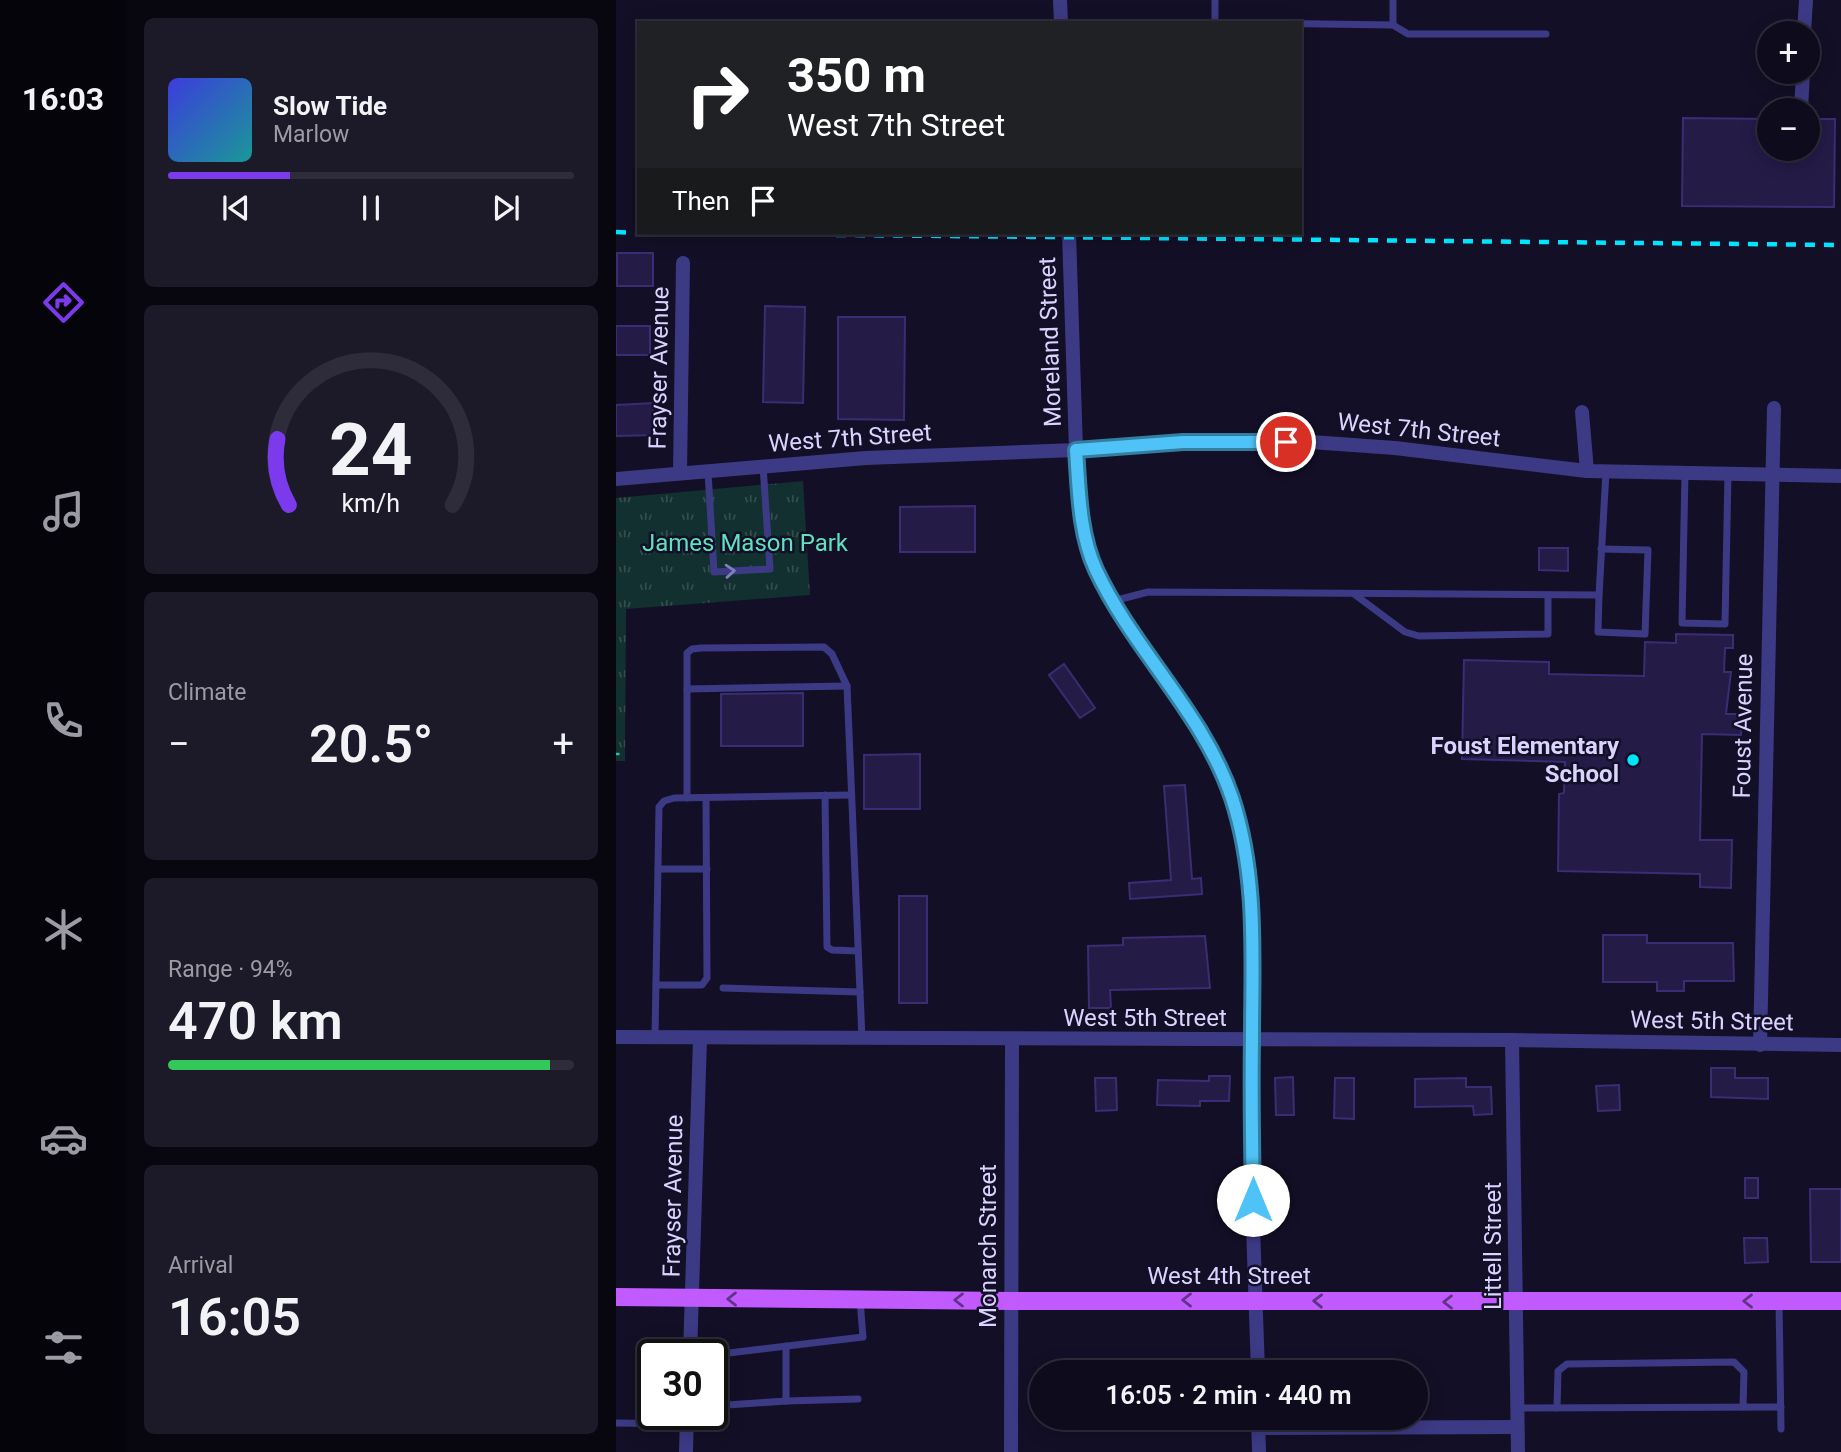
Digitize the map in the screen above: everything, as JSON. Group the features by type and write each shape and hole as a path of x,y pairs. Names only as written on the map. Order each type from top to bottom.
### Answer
{"main road":[{"name":"West 4th Street","path":"616,1297 1011,1301 1841,1301"}],"street":[{"path":"1060,0 1061,21"},
{"path":"1805,21 1806,0"},
{"name":"Moreland Street","path":"1069,235 1076,450 1082,524 1095,568 1113,601 1208,742 1231,797 1246,850 1253,923 1252,1041 1258,1360"},
{"name":"Frayser Avenue","path":"680,473 683,263"},
{"name":"Foust Avenue","path":"1760,1045 1773,408"},
{"path":"1582,412 1587,471"},
{"name":"West 7th Street","path":"616,479 866,458 1076,450 1183,442 1311,442 1587,471 1841,477"},
{"name":"West 5th Street","path":"616,1037 862,1040 1512,1040 1841,1045"},
{"name":"Frayser Avenue","path":"692,1339 700,1039"},
{"name":"Monarch Street","path":"1011,1452 1012,1040"},
{"name":"Littell Street","path":"1512,1040 1518,1452"},
{"path":"1428,1426 1517,1427"},
{"path":"686,1452 687,1430"},
{"path":"1258,1430 1259,1452"}],"lane":[{"path":"1215,0 1215,21"},
{"path":"1393,0 1393,24"},
{"path":"1302,23 1393,24 1408,34 1546,34"},
{"path":"708,471 714,572 770,569 763,466"},
{"path":"1601,549 1648,550 1645,634 1598,632 1601,549 1606,471"},
{"path":"1685,473 1682,623 1725,624 1728,474"},
{"path":"1113,601 1148,592 1599,595"},
{"path":"1354,594 1405,632 1419,636 1548,634 1548,595"},
{"path":"687,798 687,653 701,648 824,647 832,654 847,686 862,1040"},
{"path":"687,689 847,686"},
{"path":"825,795 827,947 832,950 858,951"},
{"path":"654,1038 659,807 664,801 687,798 851,795"},
{"path":"656,985 702,985 705,982 706,798"},
{"path":"658,869 707,869"},
{"path":"723,988 860,992"},
{"path":"728,1352 863,1337 860,1300"},
{"path":"1779,1301 1781,1429"},
{"path":"786,1346 786,1401"},
{"path":"1557,1408 1558,1371 1567,1364 1734,1362 1744,1371 1743,1407"},
{"path":"728,1405 858,1399"},
{"path":"1517,1408 1781,1407"},
{"path":"616,1423 637,1422"}],"path":[{"path":"616,754 623,754"}],"green space":[{"name":"James Mason Park","path":"803,481 810,595 626,609 625,761 616,761 616,498"}],"building":[{"path":"1683,118 1757,119 1757,161 1820,161 1820,119 1835,119 1834,207 1682,206"},
{"path":"617,253 653,253 653,286 617,286"},
{"path":"765,306 805,307 803,403 763,402"},
{"path":"838,317 905,317 904,420 838,419"},
{"path":"616,326 650,326 650,355 616,355"},
{"path":"653,403 654,435 616,436 616,405"},
{"path":"975,506 975,552 900,552 900,507"},
{"path":"1539,548 1568,548 1568,571 1539,570"},
{"name":"Foust Elementary School","path":"1676,634 1733,635 1733,648 1725,648 1724,672 1731,672 1726,714 1742,714 1741,735 1702,734 1700,840 1732,840 1731,888 1700,887 1700,874 1558,871 1559,794 1564,793 1565,762 1462,759 1464,660 1549,662 1549,674 1644,676 1645,642 1676,643"},
{"path":"1064,664 1095,708 1080,718 1049,675"},
{"path":"803,693 803,746 721,746 721,694"},
{"path":"920,754 920,809 864,809 864,755"},
{"path":"1185,785 1192,879 1201,878 1202,894 1130,899 1129,883 1171,880 1164,786"},
{"path":"899,896 927,896 927,1003 899,1003"},
{"path":"1603,935 1647,935 1647,943 1733,943 1734,981 1684,981 1684,991 1657,991 1657,982 1603,982"},
{"path":"1205,936 1210,988 1110,990 1111,1008 1089,1008 1088,946 1123,945 1123,938"},
{"path":"1711,1068 1735,1068 1735,1078 1768,1078 1768,1099 1711,1097"},
{"path":"1209,1076 1230,1076 1229,1101 1200,1101 1200,1106 1157,1105 1158,1080 1209,1081"},
{"path":"1293,1077 1294,1115 1276,1115 1275,1078"},
{"path":"1095,1078 1116,1078 1117,1110 1096,1111"},
{"path":"1335,1078 1354,1078 1354,1119 1334,1118"},
{"path":"1466,1078 1466,1087 1491,1087 1492,1114 1474,1115 1473,1106 1415,1107 1415,1079"},
{"path":"1619,1085 1620,1110 1598,1111 1596,1086"},
{"path":"1745,1178 1758,1178 1758,1198 1745,1198"},
{"path":"1810,1189 1841,1189 1841,1262 1811,1262"},
{"path":"1744,1238 1767,1238 1768,1262 1745,1263"}],"railway":[{"path":"616,232 637,233"},
{"path":"845,235 1841,245"}],"place":[{"name":"Foust Elementary School","path":"1633,760"}],"route":[{"path":"1253,1200 1253,923 1246,850 1231,797 1208,742 1113,601 1095,568 1082,524 1076,450 1183,442 1286,442"}]}
